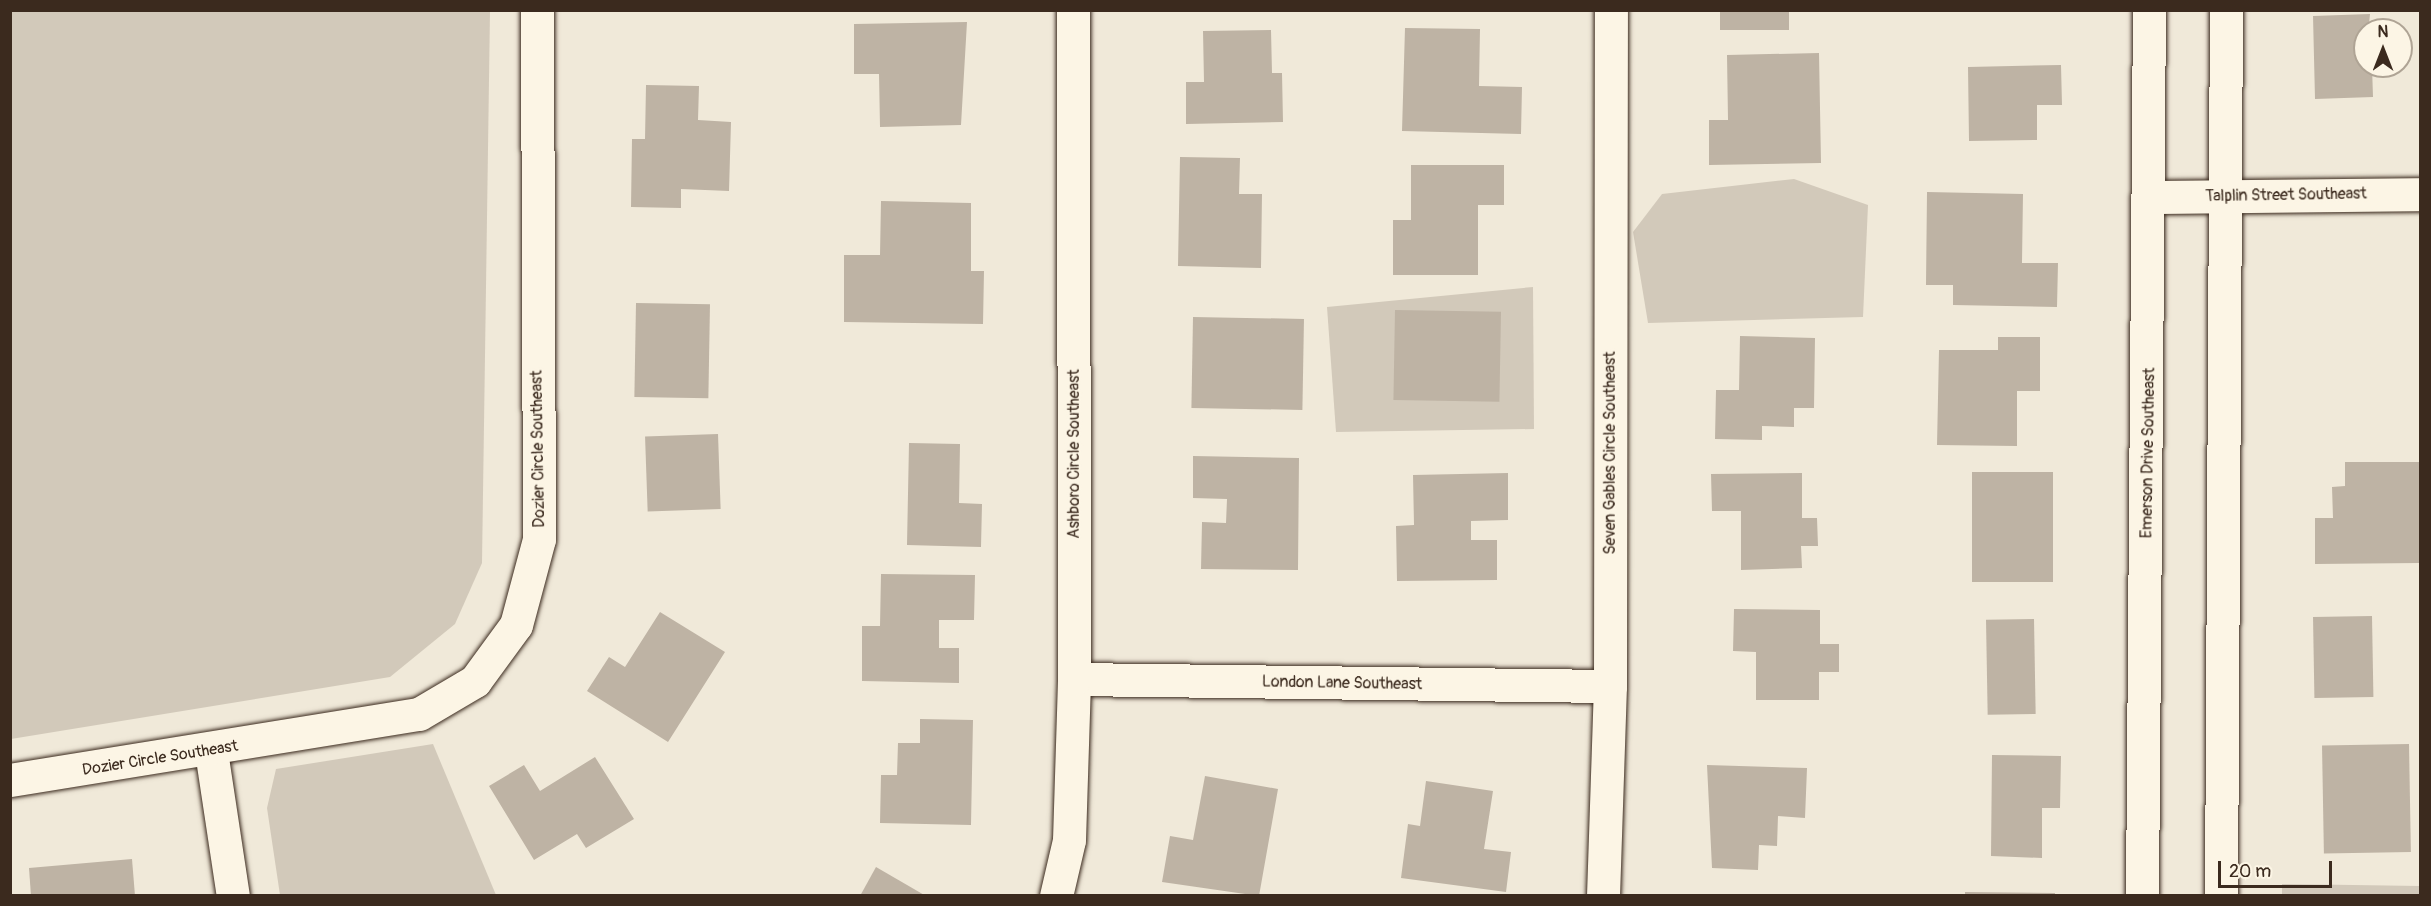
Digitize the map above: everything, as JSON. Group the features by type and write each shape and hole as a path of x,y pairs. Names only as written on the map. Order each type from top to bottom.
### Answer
{"street":[{"name":"Dozier Circle Southeast","path":"10,780 211,751 419,714 475,681 516,625 539,538 537,10"},
{"name":"Ashboro Circle Southeast","path":"1056,896 1069,840 1074,679 1073,10"},
{"name":"Seven Gables Circle Southeast","path":"1603,896 1610,686 1611,10"},
{"name":"Emerson Drive Southeast","path":"2142,896 2151,197 2149,10"},
{"path":"2221,896 2227,196 2226,10"},
{"name":"Talplin Street Southeast","path":"2151,197 2421,194"},
{"name":"London Lane Southeast","path":"1074,679 1610,686"},
{"path":"211,751 233,896"}],"shaded area":[{"path":"11,10 490,11 482,563 455,624 390,677 11,739"},
{"path":"1794,179 1868,205 1863,317 1648,323 1633,232 1662,194"},
{"path":"1533,287 1534,429 1336,432 1327,307"},
{"path":"433,744 496,895 280,895 267,808 276,769"},
{"path":"2282,884 2420,886 2420,895 2282,895"}],"building":[{"path":"1720,10 1789,10 1789,30 1720,30"},
{"path":"2370,14 2370,18 2353,18 2353,78 2372,78 2373,97 2315,99 2313,16"},
{"path":"967,22 961,125 880,127 879,74 854,74 854,24"},
{"path":"1405,28 1480,29 1479,86 1522,87 1521,134 1402,131"},
{"path":"1271,30 1272,73 1282,73 1283,122 1186,124 1186,82 1204,82 1203,31"},
{"path":"1819,53 1821,163 1709,165 1709,120 1728,120 1727,55"},
{"path":"2061,65 2062,105 2037,105 2037,140 1969,141 1968,67"},
{"path":"646,85 699,86 698,120 731,122 729,191 681,189 681,208 631,207 632,139 645,139"},
{"path":"1180,157 1240,158 1239,194 1262,194 1261,268 1178,266"},
{"path":"1411,165 1504,165 1504,205 1478,205 1478,275 1393,275 1393,220 1411,220"},
{"path":"1927,192 2023,194 2022,263 2058,263 2057,307 1953,305 1953,285 1926,285"},
{"path":"881,201 971,203 971,271 984,271 983,324 844,322 844,255 880,255"},
{"path":"636,303 710,304 708,398 634,397"},
{"path":"1395,310 1501,312 1499,402 1393,400"},
{"path":"1193,317 1304,319 1302,410 1191,408"},
{"path":"1740,336 1815,338 1814,408 1794,408 1794,427 1762,426 1762,440 1715,439 1716,390 1739,390"},
{"path":"1998,337 2040,337 2040,391 2017,391 2017,446 1937,445 1939,350 1998,350"},
{"path":"718,434 721,509 648,512 645,437"},
{"path":"909,443 960,444 959,503 982,504 981,547 907,545"},
{"path":"1193,456 1299,458 1298,570 1201,569 1202,522 1226,523 1227,499 1193,498"},
{"path":"2345,462 2420,462 2420,563 2315,564 2315,518 2333,518 2332,487 2345,486"},
{"path":"1972,472 2053,472 2053,582 1972,582"},
{"path":"1508,473 1508,520 1471,521 1471,540 1497,540 1497,580 1397,581 1396,526 1414,525 1413,475"},
{"path":"1802,473 1802,518 1817,518 1818,546 1801,546 1802,568 1741,570 1741,511 1712,511 1711,474"},
{"path":"881,574 975,575 974,620 939,620 939,648 959,648 959,683 862,681 862,626 880,626"},
{"path":"1734,609 1820,610 1820,644 1839,644 1839,672 1819,672 1819,700 1756,700 1756,652 1733,651"},
{"path":"660,612 725,652 668,742 587,691 609,657 625,667"},
{"path":"2372,616 2373,697 2314,698 2313,617"},
{"path":"2034,619 2036,714 1988,715 1986,620"},
{"path":"920,719 973,720 971,825 880,823 881,775 897,775 898,743 920,743"},
{"path":"2409,744 2411,852 2324,854 2322,746"},
{"path":"1992,755 2061,756 2060,808 2042,808 2042,858 1991,856"},
{"path":"595,757 634,819 586,848 577,834 534,860 489,786 524,765 540,791"},
{"path":"1707,765 1807,768 1805,818 1778,816 1777,846 1759,845 1758,870 1712,868"},
{"path":"1205,776 1278,789 1259,896 1162,882 1170,836 1193,840"},
{"path":"1426,781 1493,791 1484,849 1511,852 1506,892 1401,878 1408,824 1420,826"},
{"path":"132,859 135,896 31,896 29,868"},
{"path":"876,867 926,896 860,896"},
{"path":"1965,892 2055,893 2055,896 1965,896"}]}
